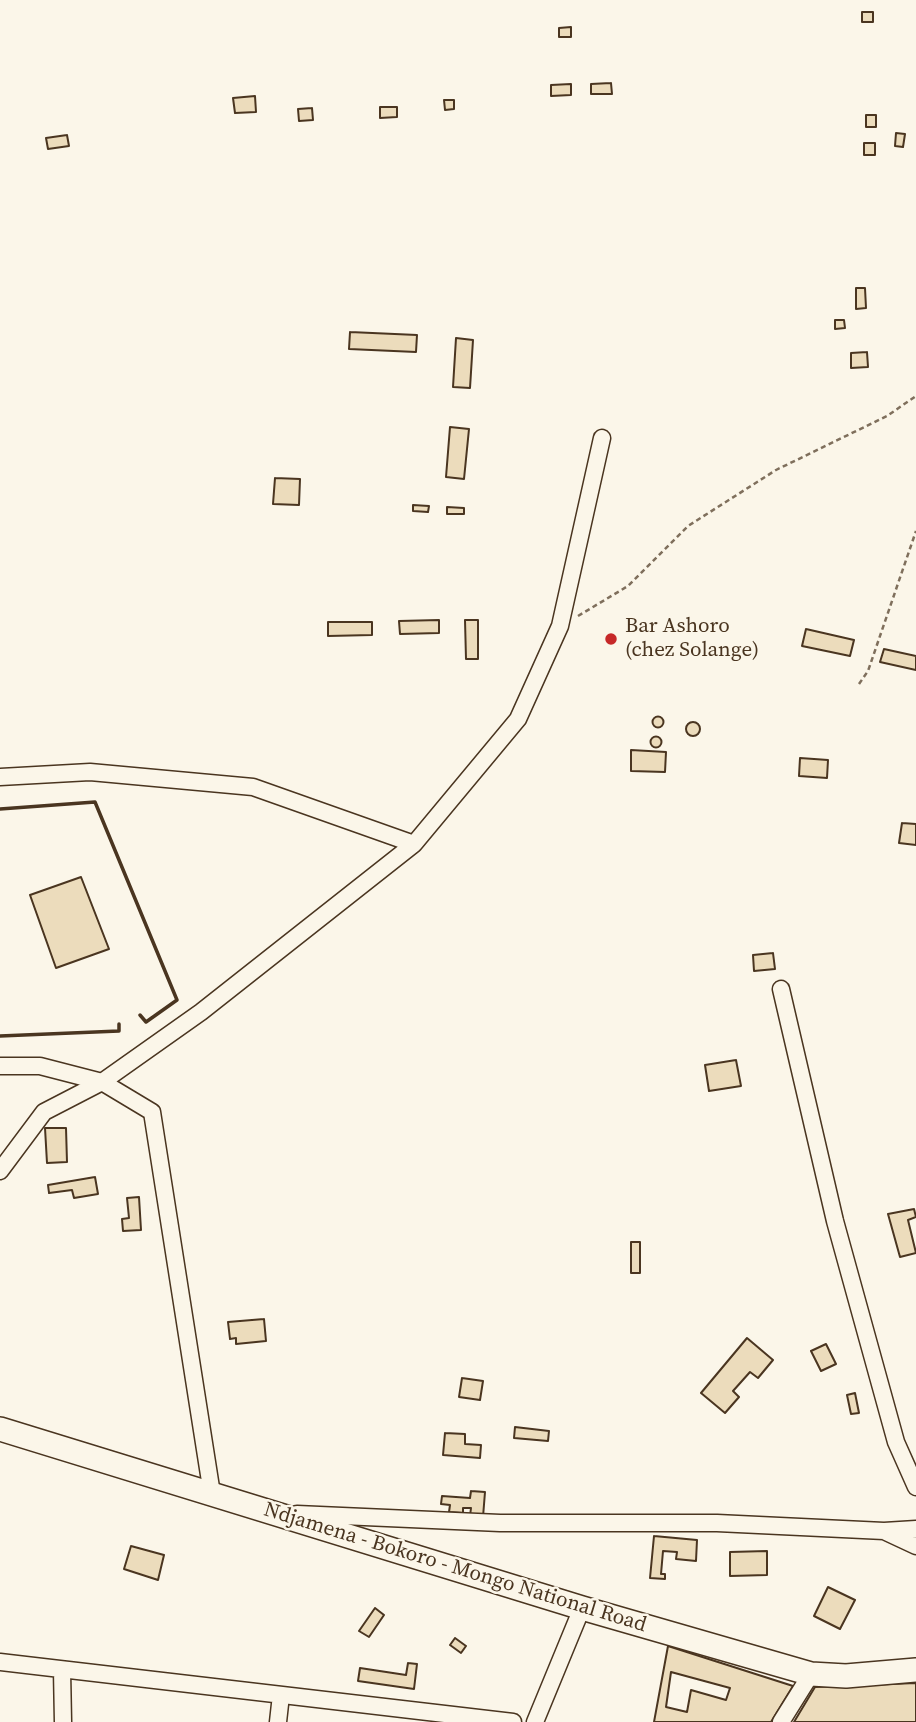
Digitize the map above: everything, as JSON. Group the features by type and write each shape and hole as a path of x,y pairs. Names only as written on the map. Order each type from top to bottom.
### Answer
{"highway":[{"name":"Ndjamena - Bokoro - Mongo National Road","path":"0,1429 582,1608 811,1674 846,1676 916,1670"}],"street":[{"path":"0,1171 44,1112 102,1082 201,1012 414,844 518,719 560,626 602,438"},
{"path":"0,778 90,772 253,787 414,844"},
{"path":"780,989 842,1247 896,1442 916,1487"},
{"path":"0,1066 40,1066 102,1082 152,1112 212,1494"},
{"path":"273,1513 500,1523 717,1523 884,1531 916,1529"},
{"path":"884,1531 916,1546"},
{"path":"535,1722 582,1608"},
{"path":"0,1662 513,1722"},
{"path":"62,1670 63,1722"},
{"path":"781,1722 811,1674"},
{"path":"278,1722 281,1695"}],"path":[{"path":"560,626 628,586 688,526 776,470 887,416 916,396"},
{"path":"859,684 868,671 916,531"}],"building":[{"path":"862,12 873,12 873,22 862,22"},
{"path":"571,27 571,37 559,37 559,28"},
{"path":"611,83 612,94 591,94 591,84"},
{"path":"571,84 571,95 551,96 551,85"},
{"path":"255,96 256,112 235,113 233,98"},
{"path":"444,100 454,100 454,109 445,110"},
{"path":"380,107 397,107 397,117 380,118"},
{"path":"312,108 313,120 299,121 298,109"},
{"path":"866,115 876,115 876,127 866,127"},
{"path":"896,133 905,134 903,147 895,146"},
{"path":"67,135 69,146 48,149 46,138"},
{"path":"864,143 875,143 875,155 864,155"},
{"path":"856,288 865,288 866,308 856,309"},
{"path":"835,320 844,320 845,328 835,329"},
{"path":"350,332 417,335 416,352 349,349"},
{"path":"456,338 473,340 470,388 453,387"},
{"path":"867,352 868,367 851,368 851,353"},
{"path":"450,427 469,429 464,479 446,477"},
{"path":"275,478 300,479 299,505 273,504"},
{"path":"413,505 429,506 428,512 413,511"},
{"path":"447,507 464,508 464,514 447,514"},
{"path":"439,620 439,633 400,634 399,621"},
{"path":"465,620 478,620 478,659 466,659"},
{"path":"328,622 372,622 372,635 328,636"},
{"path":"806,629 854,640 850,656 802,646"},
{"path":"884,649 916,656 916,670 880,662"},
{"path":"658,717 662,718 662,726 658,727 654,726 653,722 654,718"},
{"path":"690,722 696,722 700,729 696,736 690,736 686,732 686,726"},
{"path":"656,737 660,738 660,746 656,747 652,746 651,742 652,738"},
{"path":"631,750 666,752 665,772 631,771"},
{"path":"800,758 828,760 827,778 799,776"},
{"path":"902,823 916,824 916,845 899,843"},
{"path":"81,877 109,949 56,968 30,895"},
{"path":"773,953 775,969 754,971 753,955"},
{"path":"736,1060 741,1086 709,1091 705,1065"},
{"path":"45,1128 66,1128 67,1162 47,1163"},
{"path":"95,1177 98,1194 74,1198 72,1190 49,1193 48,1185"},
{"path":"139,1197 141,1230 123,1231 122,1219 129,1218 127,1198"},
{"path":"914,1209 916,1217 908,1220 916,1253 900,1257 888,1214"},
{"path":"631,1242 640,1242 640,1273 631,1273"},
{"path":"264,1319 266,1341 236,1344 236,1338 230,1339 228,1322"},
{"path":"747,1338 773,1360 758,1378 750,1372 733,1391 739,1397 725,1413 701,1393"},
{"path":"826,1344 836,1364 821,1371 811,1351"},
{"path":"462,1378 483,1381 480,1400 459,1397"},
{"path":"855,1393 859,1413 851,1414 847,1395"},
{"path":"515,1427 549,1431 548,1441 514,1438"},
{"path":"445,1433 465,1434 465,1444 481,1445 480,1458 443,1455"},
{"path":"471,1491 485,1492 483,1517 470,1516 471,1508 463,1508 463,1513 449,1512 450,1505 441,1504 442,1496 470,1498"},
{"path":"654,1536 697,1540 696,1561 676,1559 677,1552 663,1551 661,1574 665,1574 665,1579 650,1578"},
{"path":"131,1546 164,1555 158,1580 124,1569"},
{"path":"767,1551 767,1575 730,1576 730,1552"},
{"path":"828,1587 855,1600 840,1629 814,1616"},
{"path":"375,1608 384,1615 369,1637 359,1631"},
{"path":"455,1638 466,1646 461,1653 450,1645"},
{"path":"668,1646 793,1686 771,1722 654,1722"},
{"path":"408,1663 417,1664 414,1689 358,1681 360,1668 406,1675"},
{"path":"671,1672 730,1688 726,1700 691,1690 687,1712 666,1707"},
{"path":"916,1683 916,1722 794,1722 815,1687"}],"wall":[{"path":"0,809 95,802 177,1000 146,1022 140,1015"},
{"path":"0,1036 119,1031 119,1024"}],"place":[{"name":"Bar Ashoro (chez Solange)","path":"611,639"}]}
